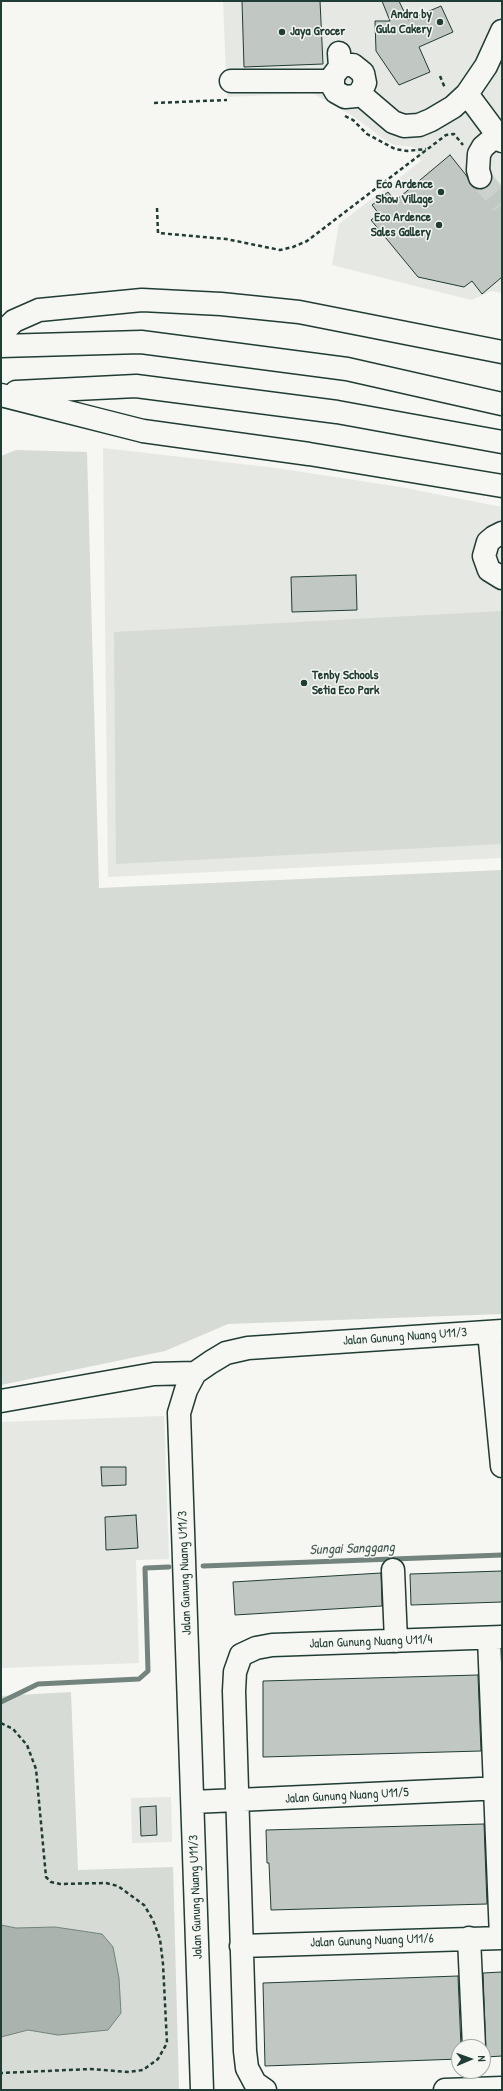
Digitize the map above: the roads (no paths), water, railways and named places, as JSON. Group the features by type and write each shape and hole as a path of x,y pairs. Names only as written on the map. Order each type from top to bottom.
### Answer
{"main road":[{"path":"359,94 393,122 404,126 419,125 431,120 453,108 467,94 486,66 502,31"},
{"path":"232,90 347,62"},
{"path":"347,62 365,78 365,83 359,94 351,97 340,95 336,92 347,62"},
{"path":"467,94 499,138 483,147 479,170"},
{"path":"1,334 14,321 39,310 142,300 222,304 299,312 502,352"},
{"path":"1,346 141,342 347,369 502,404"},
{"path":"1,394 136,386 337,412 502,442"},
{"path":"1,394 142,431 309,454 502,486"},
{"path":"502,534 494,537 488,542 484,556 489,570 502,578"},
{"path":"495,1332 502,1466"},
{"name":"Jalan Gunung Nuang U11/3","path":"202,2090 179,1413 186,1390 195,1374 226,1353 248,1348 495,1332"},
{"path":"1,1401 154,1374 195,1374"},
{"path":"392,1570 396,1641"},
{"path":"496,1637 501,1938"},
{"name":"Jalan Gunung Nuang U11/4","path":"237,1801 234,1691 235,1672 241,1655 256,1648 272,1645 496,1637"},
{"name":"Jalan Gunung Nuang U11/5","path":"193,1802 499,1788"},
{"path":"237,1801 245,2051 247,2068 260,2087"},
{"path":"469,1938 474,2039"},
{"name":"Jalan Gunung Nuang U11/6","path":"241,1946 501,1938"},
{"path":"445,2090 475,2080 502,2088"}],"waterway":[{"name":"Sungai Sanggang","path":"203,1566 502,1555"},
{"name":"Sungai Sanggang","path":"1,1702 38,1684 139,1679 148,1671 145,1568 169,1567"}],"tunnel":[{"path":"480,177 502,204"}],"place":[{"name":"Andra by Gula Cakery","path":"440,22"},
{"name":"Jaya Grocer","path":"282,32"},
{"name":"Eco Ardence Show Village","path":"441,192"},
{"name":"Eco Ardence Sales Gallery","path":"439,225"},
{"name":"Tenby Schools Setia Eco Park","path":"304,683"}]}
